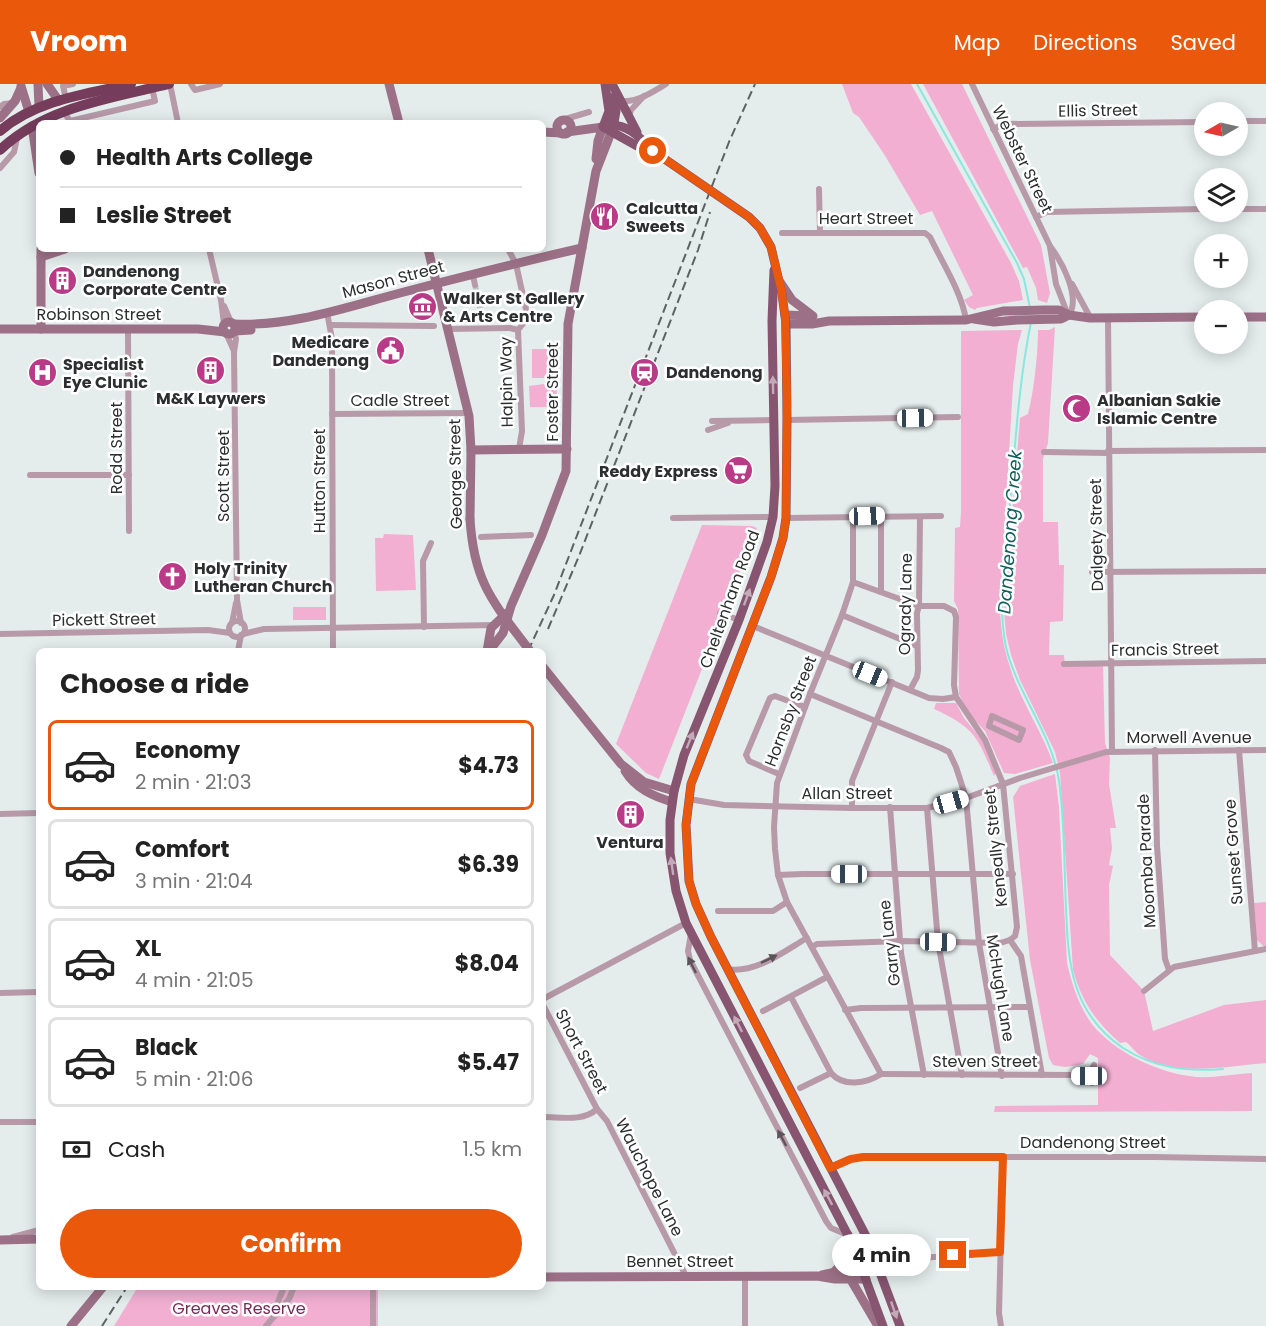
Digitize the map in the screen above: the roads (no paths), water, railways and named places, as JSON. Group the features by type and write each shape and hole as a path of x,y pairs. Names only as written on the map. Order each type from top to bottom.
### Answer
{"highway":[{"path":"41,120 63,104 131,84"},
{"path":"0,130 34,110 170,84"},
{"path":"34,110 36,120"},
{"path":"0,150 36,124"}],"main road":[{"path":"34,110 38,84"},
{"path":"46,84 63,104"},
{"path":"389,84 398,120"},
{"path":"609,84 641,138"},
{"name":"Foster Street","path":"596,171 597,145 616,108 609,84"},
{"path":"21,86 34,110"},
{"path":"0,118 13,103 21,86"},
{"path":"546,131 561,121 570,123 570,128 565,133"},
{"path":"546,132 565,133 608,126"},
{"name":"Foster Street","path":"502,634 511,606 542,535 565,474 567,328 596,171 608,126"},
{"name":"Cheltenham Road","path":"608,126 625,127 641,138 653,151 756,223 769,243 779,280 785,319 788,420 786,518 783,538 771,577 691,784 686,834 689,881 696,904 727,969 874,1254 900,1326"},
{"name":"Cheltenham Road","path":"608,126 639,147 653,151"},
{"path":"586,129 597,145"},
{"name":"Mason Street","path":"260,324 317,315 436,283 474,280 516,264 582,248"},
{"path":"41,329 41,253 55,254 58,252"},
{"name":"George Street","path":"429,252 469,413 472,548 480,578 497,607 528,648"},
{"name":"Cheltenham Road","path":"672,802 684,755 739,620 767,542 773,517 775,486 772,321 775,267"},
{"path":"779,280 793,301 813,316 829,321"},
{"path":"785,319 812,324 829,321 970,320 991,322 1016,315 1045,313 1061,319 1069,315 1090,318 1194,317"},
{"name":"Mason Street","path":"229,328 260,329 304,321 317,315"},
{"path":"772,321 813,316"},
{"path":"1248,317 1266,318"},
{"name":"Robinson Street","path":"0,329 198,329 260,324"},
{"path":"773,420 788,420"},
{"path":"471,450 567,449"},
{"path":"773,517 786,518"},
{"name":"Foster Street","path":"494,630 511,606"},
{"path":"739,620 753,626"},
{"path":"494,630 495,638 502,634"},
{"path":"489,648 494,630"},
{"path":"490,648 502,634"},
{"path":"546,671 621,764 632,782 654,796 672,802 689,799"},
{"path":"621,764 644,782 674,791 689,799"},
{"path":"672,802 671,861 676,891 686,923 848,1235 883,1326"},
{"name":"Dandenong Street","path":"816,1176 830,1168"},
{"path":"833,1272 843,1264 848,1235"},
{"path":"3,1239 36,1239"},
{"name":"Bennet Street","path":"817,1276 833,1272 865,1275"},
{"path":"865,1275 882,1275"},
{"name":"Bennet Street","path":"546,1277 817,1276 851,1280 865,1275"},
{"path":"851,1280 878,1326"},
{"path":"71,1326 101,1290"}],"street":[{"path":"63,104 63,86 73,84"},
{"path":"170,84 177,120"},
{"path":"191,84 195,90 220,84"},
{"path":"620,100 627,102 645,96 666,84"},
{"name":"Webster Street","path":"972,84 1050,246 1060,259 1090,318"},
{"path":"629,121 631,110 645,96"},
{"path":"0,107 13,103"},
{"path":"561,121 589,112"},
{"path":"1248,121 1266,121"},
{"name":"Ellis Street","path":"993,129 1004,124 1194,122"},
{"path":"0,168 14,150 18,135"},
{"path":"819,189 819,232"},
{"path":"1248,209 1266,208"},
{"path":"1036,217 1047,212 1194,209"},
{"name":"Heart Street","path":"782,232 925,233 930,237 970,320"},
{"name":"Webster Street","path":"1050,246 1058,290 1069,315"},
{"name":"Scott Street","path":"210,252 221,300 236,347 234,352 237,600 242,623 237,634"},
{"name":"Halpin Way","path":"510,252 516,264 527,314 526,320 515,329 522,431 519,450"},
{"name":"Webster Street","path":"1067,276 1072,304 1069,315"},
{"path":"1045,313 1056,300 1058,290"},
{"name":"Hutton Street","path":"327,312 330,325 332,414 333,648"},
{"name":"Dalgety Street","path":"1108,318 1112,751"},
{"path":"448,329 484,324 515,329"},
{"path":"330,325 434,326"},
{"name":"Rodd Street","path":"128,328 129,531"},
{"name":"Cadle Street","path":"332,414 469,413"},
{"path":"788,420 958,417"},
{"path":"712,421 773,420"},
{"path":"708,430 734,421"},
{"path":"1044,452 1266,450"},
{"path":"30,475 129,475"},
{"name":"Hornsby Street","path":"853,516 853,582 779,774 774,827 778,875 787,902 881,1074"},
{"path":"881,516 881,592"},
{"name":"Ogrady Lane","path":"910,690 917,677 920,516"},
{"path":"786,518 941,516"},
{"path":"673,518 773,517"},
{"path":"481,537 531,535"},
{"path":"424,627 423,560 431,543"},
{"path":"1092,572 1266,571"},
{"path":"753,626 936,699 956,696 954,685 956,617 952,608 919,606 853,582"},
{"name":"Scott Street","path":"237,600 231,624 237,634"},
{"path":"720,613 739,620"},
{"path":"842,615 916,646"},
{"name":"Pickett Street","path":"208,630 236,621 264,629"},
{"name":"Pickett Street","path":"0,634 208,630 237,634 264,629 333,627 466,626 494,630"},
{"path":"237,634 237,648"},
{"name":"Francis Street","path":"1064,664 1266,661"},
{"path":"852,808 852,781 892,682"},
{"name":"McHugh Lane","path":"810,694 948,752 956,766 966,798 979,942 1002,1076"},
{"path":"779,774 749,761 746,755 770,698 775,696 805,707"},
{"name":"Keneally Street","path":"956,696 985,740 1003,784 1017,927 1015,936 1010,940"},
{"path":"992,716 1023,730 1019,740 988,726 992,716"},
{"name":"Moomba Parade","path":"1155,750 1157,856 1165,959 1169,970"},
{"name":"Sunset Grove","path":"1239,750 1255,951"},
{"name":"Morwell Avenue","path":"1083,758 1112,751 1266,750"},
{"name":"Allan Street","path":"689,799 724,806 927,807 966,798 1083,758"},
{"name":"Garry Lane","path":"890,807 900,941 924,1075"},
{"path":"927,807 938,942 962,1075"},
{"path":"0,814 36,813"},
{"path":"778,875 1013,874"},
{"path":"718,911 773,911 787,902"},
{"path":"546,997 686,923"},
{"path":"691,934 688,951 690,960 826,1221 833,1229 848,1235"},
{"path":"727,969 740,971 766,962 807,938"},
{"path":"812,947 817,944 900,941 1000,943 1010,940 1021,956 1042,1075"},
{"path":"1144,991 1174,967 1266,949"},
{"path":"763,1011 827,976"},
{"path":"0,993 36,992"},
{"path":"791,997 831,1073 800,1088"},
{"path":"844,1010 911,1007 1029,1007"},
{"name":"Short Street","path":"546,1011 597,1109"},
{"path":"1092,1083 1089,1076 1094,1065"},
{"name":"Steven Street","path":"831,1073 837,1079 850,1082 869,1081 881,1074 1089,1076"},
{"name":"Wauchope Lane","path":"546,1117 583,1117 597,1109 606,1121 686,1276"},
{"path":"0,1122 36,1122"},
{"name":"Dandenong Street","path":"830,1168 851,1159 863,1157 1266,1159"},
{"path":"1001,1326 999,1313 1003,1157"},
{"path":"3,1239 36,1231"},
{"path":"874,1254 892,1260 1000,1252"},
{"path":"745,1276 746,1326"},
{"path":"267,1324 283,1290"},
{"path":"267,1324 289,1299 293,1290"},
{"path":"373,1290 373,1326"}],"waterway":[{"name":"Dandenong Creek","path":"917,84 1017,263 1024,279 1030,308"},
{"name":"Dandenong Creek","path":"1031,322 1017,419 1003,582 1003,631 1011,664 1049,746 1059,781 1071,968 1083,1003 1093,1019 1123,1048 1147,1060 1171,1067 1197,1070 1223,1069"}],"tunnel":[{"path":"475,285 483,321"}],"railway":[{"path":"529,648 554,595 729,142 755,84"},
{"path":"548,629 579,556 698,250 710,212"},
{"path":"102,1326 125,1290"}],"place":[{"name":"Calcutta Sweets","path":"605,217"},
{"name":"Dandenong Corporate Centre","path":"62,280"},
{"name":"Walker St Gallery & Arts Centre","path":"422,307"},
{"name":"Medicare Dandenong","path":"390,351"},
{"name":"M&K Laywers","path":"211,370"},
{"name":"Dandenong","path":"645,372"},
{"name":"Specialist Eye Clunic","path":"42,373"},
{"name":"Albanian Sakie Islamic Centre","path":"1076,409"},
{"name":"Reddy Express","path":"739,471"},
{"name":"Holy Trinity Lutheran Church","path":"173,577"},
{"name":"Ventura","path":"630,814"}],"park label":[{"name":"Greaves Reserve","path":"239,1308"}]}
